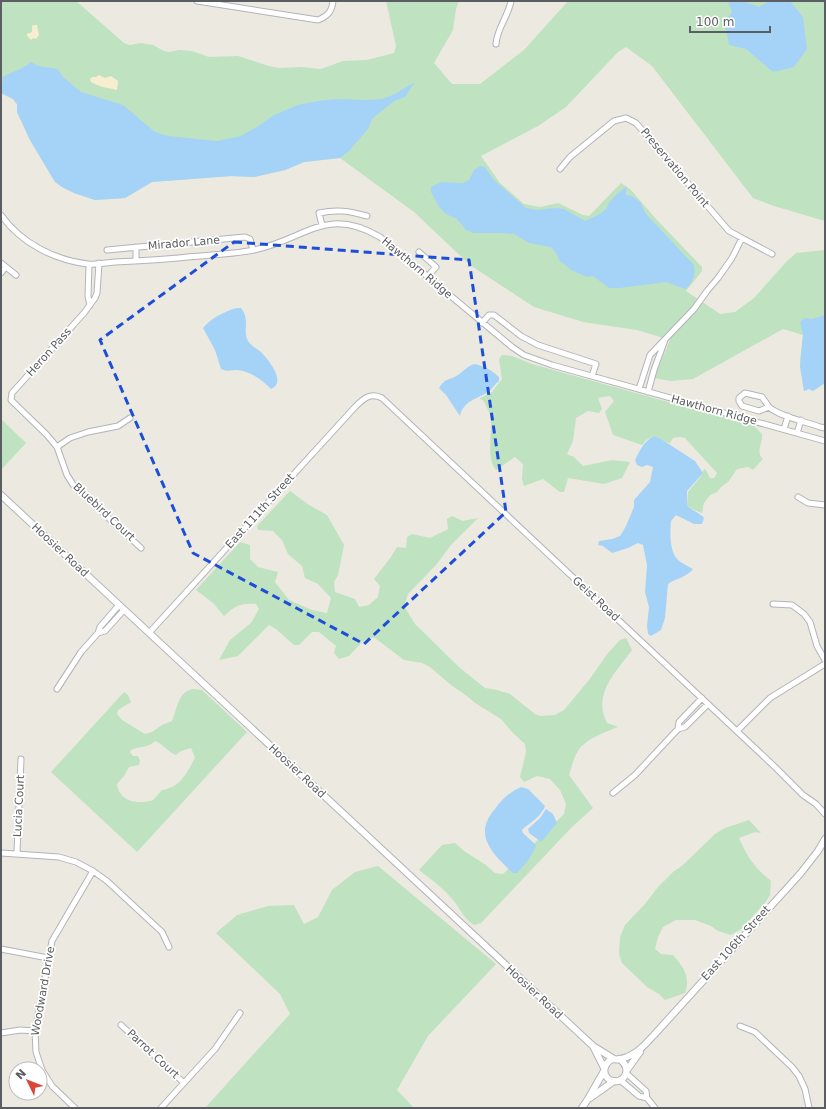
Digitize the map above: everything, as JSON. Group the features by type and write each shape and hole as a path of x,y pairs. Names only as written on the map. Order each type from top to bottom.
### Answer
{"street":[{"path":"197,1 318,20 326,16 332,8 333,1"},
{"path":"496,44 497,36 511,1"},
{"name":"Preservation Point","path":"560,169 570,156 614,121 626,118 632,120 636,122 729,231 772,254"},
{"path":"322,225 319,213 334,210 349,211 367,216"},
{"name":"Hawthorn Ridge","path":"1,214 8,225 26,240 45,252 71,261 90,264 253,250 268,246 322,225 350,224 380,237 506,343 524,355 592,376 825,441"},
{"name":"Mirador Lane","path":"107,250 245,237 250,239 253,250"},
{"path":"639,389 650,355 694,309 732,258 742,238"},
{"path":"136,247 136,261"},
{"path":"419,252 436,267 427,277"},
{"path":"1,262 16,275"},
{"path":"90,264 88,296 90,305"},
{"name":"Heron Pass","path":"11,400 12,393 90,305 97,293 99,264"},
{"path":"1,272 6,267"},
{"path":"482,323 489,314 494,315 514,331 538,345 596,364 592,376"},
{"path":"648,392 665,339"},
{"path":"769,407 759,411 742,406 739,398 742,394 748,393 762,397 772,410 825,428"},
{"name":"East 111th Street","path":"149,633 355,407 366,397 374,395"},
{"name":"Geist Road","path":"374,395 382,398 825,814"},
{"name":"Bluebird Court","path":"11,400 57,447 67,475 74,486 141,548"},
{"path":"784,429 788,416"},
{"path":"57,447 70,438 88,432 118,426 130,418"},
{"path":"797,433 801,420"},
{"name":"Hoosier Road","path":"1,495 593,1046 616,1059"},
{"path":"798,497 808,503 825,506"},
{"path":"773,604 792,605 804,614 810,622 817,646 825,660"},
{"path":"56,689 81,652 98,633 100,627 119,605"},
{"path":"98,633 105,630 124,610"},
{"path":"737,731 770,698 825,664"},
{"path":"678,729 679,722 702,698"},
{"path":"612,793 635,775 678,729 685,727 708,704"},
{"name":"Lucia Court","path":"17,854 21,759"},
{"name":"Geist Road","path":"816,804 825,808"},
{"name":"East 106th Street","path":"626,1071 654,1035 800,874 818,851 825,839"},
{"name":"East 106th Street","path":"818,851 825,847"},
{"path":"1,853 59,857 76,862 93,871 107,881 162,932 169,947"},
{"name":"Woodward Drive","path":"76,1108 52,1086 42,1070 36,1052 35,1031 48,958 54,936 93,871"},
{"path":"1,949 48,958"},
{"path":"161,1108 215,1049 240,1013"},
{"name":"Parrot Court","path":"121,1025 184,1083"},
{"path":"740,1026 755,1032 792,1067 805,1088 809,1108"},
{"path":"1,1033 20,1030 35,1031"},
{"name":"East 106th Street","path":"616,1059 635,1053 654,1035"},
{"name":"Hoosier Road","path":"593,1046 604,1069"},
{"path":"582,1108 608,1061 616,1059 625,1064 626,1071 624,1077 588,1099"},
{"path":"604,1069 606,1077 617,1081 639,1096 647,1098"},
{"path":"626,1071 646,1091 647,1098 655,1108"}],"highlighted area":[{"path":"234,242 469,260 506,512 364,644 193,553 100,340"}],"green space":[{"path":"1,1 76,1 124,43 130,45 141,43 153,45 164,51 192,51 209,57 238,56 279,68 301,67 321,69 343,61 367,60 394,53 396,46 386,1 459,1 456,9 453,30 434,63 452,84 480,84 524,50 568,1 825,1 825,221 774,206 753,198 652,66 626,47 618,52 566,107 538,126 481,156 500,183 524,204 540,207 558,203 583,215 589,216 621,183 631,190 656,219 702,267 702,271 686,291 720,314 735,312 754,298 796,253 825,250 825,383 813,391 809,389 804,391 800,360 803,335 783,329 693,379 671,381 654,378 670,340 637,330 583,322 534,307 470,265 414,212 340,158 304,162 285,170 254,177 231,176 152,182 125,198 95,200 74,193 55,182 30,140 17,112 17,104 13,99 1,93"},
{"path":"502,355 512,356 532,364 754,426 762,434 759,450 763,459 753,470 748,467 737,469 728,482 717,492 710,495 704,503 702,513 692,509 687,505 688,492 701,476 704,469 710,478 714,478 717,473 685,438 673,438 670,443 668,443 654,436 646,440 642,445 613,435 605,412 614,401 610,396 598,398 602,409 599,413 588,411 576,418 573,441 567,454 574,457 583,466 612,460 630,462 622,478 604,484 568,478 564,492 560,492 543,479 524,486 522,479 523,464 515,457 496,470 493,465 490,453 491,418 483,400 479,399 492,392 502,379 499,359"},
{"path":"1,419 26,443 1,470"},
{"path":"290,491 309,505 327,515 344,545 338,575 334,582 335,592 355,599 359,607 369,605 378,597 380,586 374,579 397,547 406,548 407,537 412,534 430,538 448,529 447,519 452,516 463,521 478,518 451,545 436,565 408,594 404,606 415,624 460,668 485,688 510,694 535,714 540,716 555,715 564,710 589,680 608,653 620,640 626,638 632,650 613,675 604,693 602,702 603,712 607,723 618,727 595,737 582,746 576,755 569,775 593,808 572,827 481,923 474,925 471,923 446,892 419,870 442,845 455,843 495,873 503,874 564,814 566,804 560,790 550,779 537,776 524,782 520,777 526,752 525,744 501,719 475,703 430,667 422,663 404,660 375,638 369,638 363,641 349,656 339,659 334,653 336,646 319,632 312,632 299,645 294,645 276,629 269,625 238,656 219,660 230,640 251,623 259,609 256,604 242,604 232,609 224,616 213,603 196,590 240,542 250,545 250,559 258,567 278,572 275,582 289,600 312,610 327,613 331,598 318,584 305,578 302,566 288,554 282,540 273,531 258,530 257,526"},
{"path":"188,690 202,690 247,732 137,852 51,772 124,692 128,695 131,702 118,710 117,714 122,720 145,734 152,732 162,725 172,721 181,697","holes":["155,741 176,755 181,751 191,748 195,758 182,779 174,786 162,790 153,800 142,802 130,801 122,795 117,784 129,767 139,765 140,761 138,756 133,756 130,752 131,750 150,745"]},
{"path":"749,820 761,833 755,832 739,838 752,862 771,881 770,895 765,903 741,929 731,935 718,931 711,926 695,920 676,920 663,927 658,937 655,949 661,954 673,955 683,968 687,982 685,993 665,1000 659,994 647,987 622,963 619,954 620,937 625,925 645,904 658,887 715,834 725,828"},
{"path":"378,866 496,964 428,1036 397,1090 414,1108 205,1108 290,1014 280,994 216,933 237,915 268,906 294,905 304,924 318,917 332,890 355,872"}],"sand":[{"path":"37,25 39,35 36,39 33,38 31,40 27,34 32,32 32,26"},
{"path":"99,75 105,78 111,76 118,81 117,90 91,82 90,79 92,77"}],"water":[{"path":"728,1 743,1 759,7 770,1 790,1 803,17 807,49 794,67 773,72 746,49 729,45 725,23 732,12"},
{"path":"31,62 38,66 58,69 62,76 81,92 123,105 155,132 168,136 217,141 241,136 274,115 298,105 337,99 382,99 395,94 415,82 405,97 394,101 372,119 368,129 349,151 340,158 304,162 285,170 254,177 231,176 152,182 125,198 95,200 74,193 55,182 30,140 17,112 17,104 13,99 1,93 3,77"},
{"path":"480,166 485,167 493,179 526,208 536,210 555,208 564,209 585,221 600,214 606,209 615,196 627,186 626,195 632,196 640,202 646,214 694,265 694,275 692,281 685,289 666,282 609,288 593,276 587,277 571,270 559,260 551,247 529,243 514,234 474,233 466,230 457,219 446,214 439,207 431,192 431,187 441,182 463,183 469,180 474,170"},
{"path":"236,308 241,308 244,313 246,321 246,337 248,341 262,353 275,371 277,382 271,389 260,379 247,372 237,370 227,371 221,369 215,350 203,328 218,316"},
{"path":"825,315 825,383 813,391 809,389 804,391 800,367 803,335 800,322 805,318 812,319"},
{"path":"474,364 490,370 499,377 499,381 488,392 467,404 460,416 446,395 439,388 446,381 455,377"},
{"path":"654,436 695,461 703,473 687,491 687,505 704,518 702,524 694,524 676,515 671,521 670,531 673,553 679,561 693,569 687,574 668,584 665,618 661,630 651,636 648,634 647,626 649,607 645,592 647,565 643,545 638,543 612,553 603,546 598,545 599,541 620,536 634,507 634,500 650,482 653,467 647,465 642,467 637,465 635,460 640,449"},
{"path":"521,787 528,789 545,806 538,816 522,830 523,833 536,845 533,853 526,863 517,873 513,873 492,851 485,836 485,827 488,818 500,802"},
{"path":"546,809 553,814 557,823 542,841 540,841 529,833 528,829 540,818"}]}
